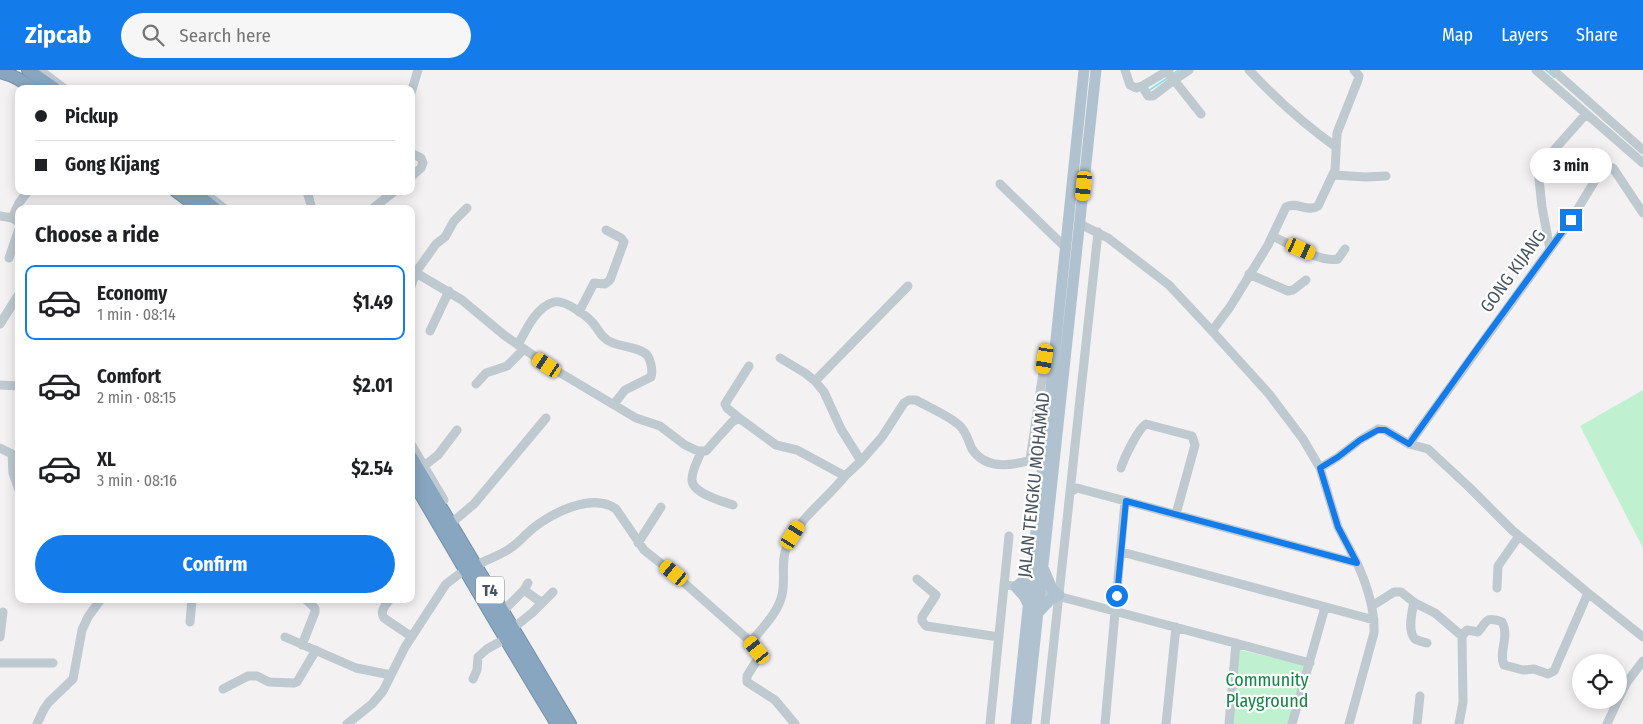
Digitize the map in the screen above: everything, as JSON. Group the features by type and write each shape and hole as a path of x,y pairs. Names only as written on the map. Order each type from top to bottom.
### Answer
{"highway":[{"path":"28,70 49,85"},
{"path":"0,72 15,77 28,85"},
{"path":"188,200 203,205"},
{"name":"T4","path":"415,463 570,724"},
{"name":"T4","path":"415,485 557,724"}],"main road":[{"name":"JALAN TENGKU MOHAMAD","path":"1026,724 1038,613 1031,574 1084,70"},
{"name":"JALAN TENGKU MOHAMAD","path":"1016,724 1028,604 1043,566 1096,70"},
{"path":"1038,613 1051,599 1059,595 1052,589 1043,566"},
{"path":"1028,604 1024,596 1010,586 1031,574"}],"street":[{"path":"40,70 60,85"},
{"path":"413,85 418,70"},
{"path":"1125,70 1130,84 1153,96 1170,74"},
{"path":"1144,90 1170,74 1189,70"},
{"path":"1249,70 1277,100 1336,147"},
{"path":"1212,331 1230,307 1272,236 1286,207 1292,204 1312,209 1318,206 1333,174 1336,162 1338,128 1358,80 1359,76 1354,70"},
{"path":"1536,70 1581,102 1625,141 1643,163"},
{"path":"1553,70 1581,102 1586,114 1625,141 1643,150"},
{"path":"1170,74 1201,114"},
{"path":"1550,249 1538,170 1586,114"},
{"path":"415,156 422,160 423,165 415,173"},
{"name":"GONG KIJANG","path":"1409,444 1550,249 1606,166 1613,168 1643,213"},
{"path":"1333,174 1366,177 1386,176"},
{"path":"1000,184 1065,248"},
{"path":"208,195 220,205"},
{"path":"377,205 390,195"},
{"path":"415,270 436,244 445,237 454,221 467,208"},
{"path":"0,216 15,220"},
{"path":"1080,224 1098,232 1169,285 1269,394 1303,439 1320,468 1338,527 1357,563 1372,606 1374,620 1374,633 1349,724"},
{"path":"579,312 594,283 605,284 610,280 624,242 621,238 606,230"},
{"path":"1048,723 1059,595 1098,232"},
{"path":"1272,236 1316,256 1330,260 1338,259 1345,249"},
{"path":"9,258 15,241"},
{"path":"415,272 462,300 504,336 547,365 636,418 660,426 685,445 701,452 706,451 732,422 739,418"},
{"path":"1249,274 1288,291 1293,290 1306,280"},
{"path":"815,381 908,286"},
{"path":"430,331 449,291"},
{"path":"0,324 15,300"},
{"path":"476,384 486,373 507,366 521,347 538,313 553,302 561,302 592,322 604,338 610,342 644,353 649,359 651,377 624,390 614,404"},
{"path":"1030,460 1045,359 1049,356 1054,356"},
{"path":"780,358 800,369 815,381 827,397 842,429 861,460"},
{"path":"749,366 725,404 726,408 776,444 797,450 846,476"},
{"path":"0,385 15,386"},
{"path":"751,642 778,608 782,594 782,559 787,545 799,526 882,436 904,403 909,400 916,400 958,424 966,434 972,448 984,459 996,464 1010,465 1043,457"},
{"path":"455,520 474,504 508,466 546,418"},
{"path":"1121,468 1140,428 1146,424 1192,436 1194,444 1176,514"},
{"path":"424,466 438,455 458,430"},
{"path":"1320,468 1378,430 1385,430 1409,444 1428,449 1519,536 1643,637"},
{"path":"0,448 12,454 15,468"},
{"path":"415,451 575,724"},
{"path":"701,452 693,474 693,485 699,491 733,505"},
{"path":"1070,492 1078,488 1357,563"},
{"path":"1105,724 1126,501"},
{"path":"481,563 510,549 538,525 567,508 583,503 605,503 616,509 644,550 674,573 751,642 759,657 747,676 747,682 775,700 795,724"},
{"path":"638,543 661,507"},
{"path":"990,724 999,637 1010,586 1009,536"},
{"path":"1497,588 1498,566 1519,536"},
{"path":"1122,552 1374,620"},
{"path":"346,724 372,704 383,691 412,636 446,584 466,569"},
{"path":"918,579 936,595 922,617 926,626 999,637"},
{"path":"507,607 526,586 542,603"},
{"path":"1010,586 1035,589 1059,595 1310,663"},
{"path":"517,625 553,592"},
{"path":"1372,606 1397,592 1403,593 1414,602 1435,613 1462,636"},
{"path":"1459,724 1463,702 1462,636 1468,629 1478,632 1486,620 1494,619 1502,622 1505,627 1502,660 1504,665 1523,670 1534,669 1548,674 1552,673 1588,593"},
{"path":"1414,602 1411,623 1413,634 1416,639 1427,643"},
{"path":"37,724 49,702 73,679 82,630 88,617 98,603"},
{"path":"190,622 192,603"},
{"path":"302,645 315,612 315,608 309,603"},
{"path":"387,603 382,611 384,618 412,636"},
{"path":"1292,724 1325,607"},
{"path":"0,637 3,612"},
{"path":"1166,724 1176,627"},
{"path":"285,637 356,668 390,675"},
{"path":"473,679 477,670 478,657 487,649 505,639"},
{"path":"1229,724 1236,643"},
{"path":"223,689 248,676 257,676 269,682 297,682 316,650"},
{"path":"1627,682 1643,661"},
{"path":"0,663 54,663"},
{"path":"1416,724 1420,696"},
{"path":"1607,724 1613,709"}],"green space":[{"path":"1643,390 1643,548 1580,426"},
{"name":"Community Playground","path":"1240,650 1308,666 1290,724 1231,724 1237,653"}],"waterway":[{"path":"1173,74 1179,70"},
{"path":"1546,70 1554,77"},
{"path":"1148,91 1169,77"}],"route":[{"path":"1117,596 1126,501 1357,563 1338,527 1320,468 1373,431 1385,430 1409,444 1571,220"}]}
